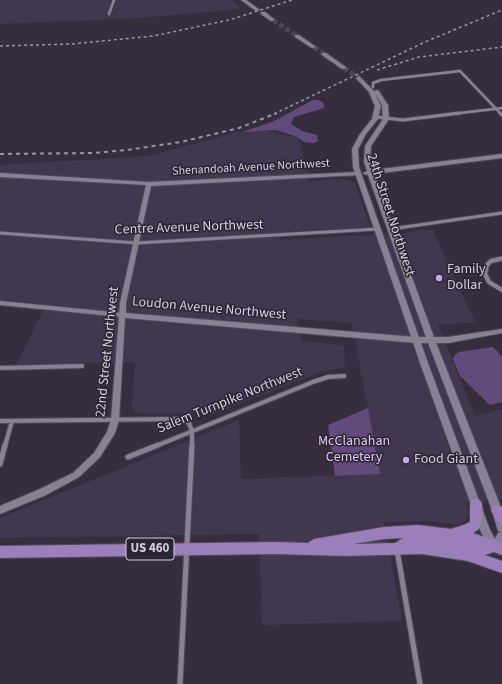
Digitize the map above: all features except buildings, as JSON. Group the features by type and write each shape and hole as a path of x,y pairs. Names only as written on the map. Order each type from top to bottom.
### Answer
{"main road":[{"path":"243,0 273,20"},
{"path":"297,36 314,47"},
{"path":"324,54 344,68"},
{"path":"376,116 378,106 375,97 359,78 373,87 382,100 386,119"},
{"name":"24th Street Northwest","path":"376,116 355,149 358,174 416,340 476,504 499,544"},
{"name":"24th Street Northwest","path":"386,119 372,140 367,151 367,162 370,173 431,340 500,515 502,528"},
{"name":"Shenandoah Avenue Northwest","path":"358,174 502,156"},
{"path":"445,534 462,532 474,525 477,516 476,504"},
{"name":"US 460","path":"300,548 384,533 418,531 445,534 499,544"},
{"path":"397,549 407,542 415,541 442,543 474,550 485,549 499,544 502,558"},
{"name":"US 460","path":"0,552 186,549 422,548 468,555 502,567"}],"street":[{"path":"109,14 114,0"},
{"path":"373,87 374,83 381,80 460,71 502,115"},
{"path":"376,116 386,119 410,119 502,108"},
{"name":"Shenandoah Avenue Northwest","path":"0,175 149,184 358,174"},
{"name":"22nd Street Northwest","path":"0,510 43,492 76,475 88,465 104,446 115,420 122,315 149,184"},
{"path":"391,229 502,213"},
{"name":"Centre Avenue Northwest","path":"0,233 137,242 378,230"},
{"path":"502,258 491,261 487,265 485,274 489,282 502,290"},
{"name":"Loudon Avenue Northwest","path":"0,304 416,340"},
{"path":"416,340 454,339 502,331"},
{"path":"0,368 82,366"},
{"name":"Salem Turnpike Northwest","path":"128,457 313,382 328,377 344,376"},
{"path":"0,421 179,419 189,423 192,431 180,684"},
{"path":"0,464 12,421"},
{"path":"397,549 420,684"}],"shaded area":[{"path":"0,0 232,0 241,9 139,18 0,24"},
{"path":"262,130 298,138 310,181 344,179 355,183 370,227 279,232 281,240 405,233 432,229 475,322 438,325 475,416 502,409 502,500 466,503 469,513 465,521 457,525 428,521 384,522 402,621 262,625 259,534 0,538 0,518 239,420 241,479 380,474 352,323 297,319 302,341 344,345 345,367 321,372 216,413 145,414 135,412 132,407 135,362 17,364 46,304 0,300 0,165 149,156 234,133"}],"green space":[{"path":"313,100 323,102 324,108 294,117 291,124 302,131 317,135 318,141 314,143 304,142 297,137 276,130 242,132 272,122"},
{"path":"493,347 502,357 502,402 490,405 460,376 453,359 459,352"},
{"name":"McClanahan Cemetery","path":"368,408 380,474 335,476 328,425"}],"tunnel":[{"path":"273,20 297,36"},
{"path":"314,47 324,54"},
{"path":"344,68 359,78"}],"railway":[{"path":"0,46 72,44 153,36 229,20 292,0"},
{"path":"274,114 425,42 502,10"},
{"path":"377,70 419,57 502,47"},
{"path":"0,154 93,153 127,150 181,142 239,128 277,113"}],"place":[{"name":"Family Dollar","path":"439,278"},
{"name":"Food Giant","path":"406,460"}]}
